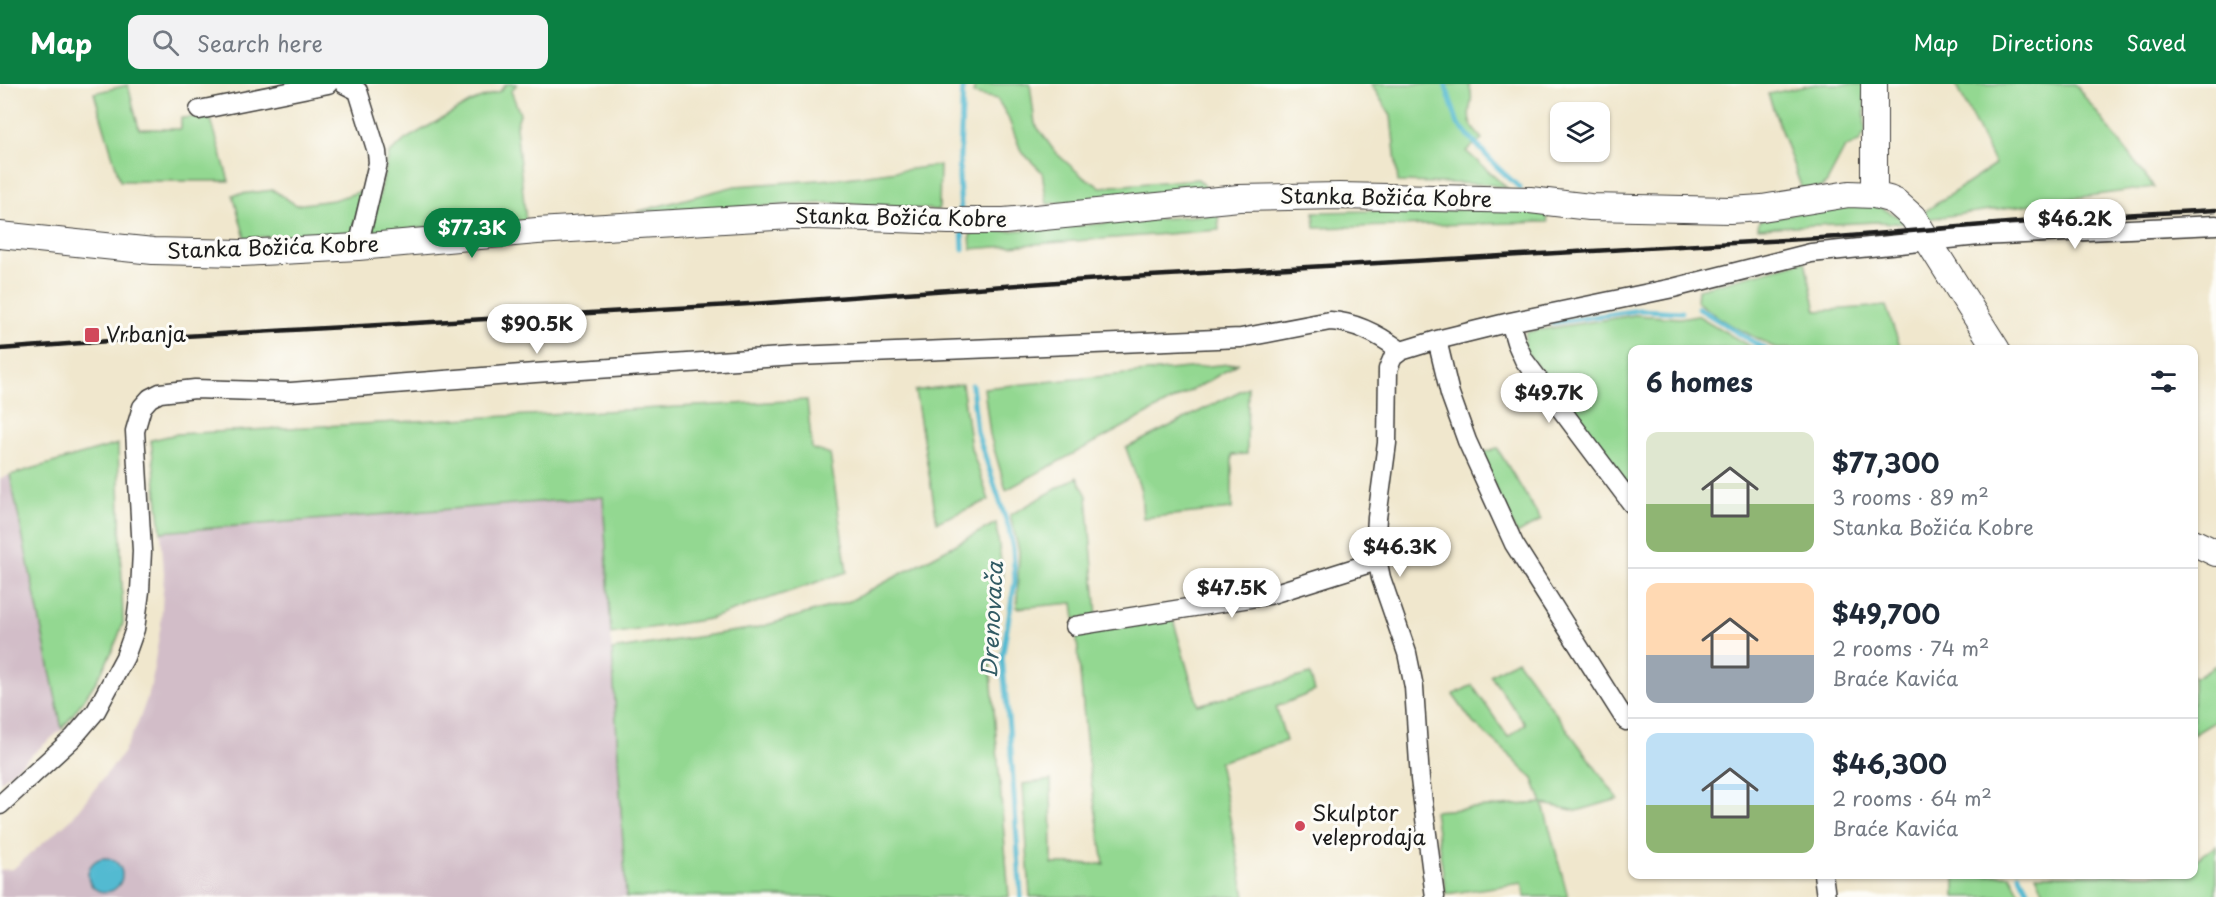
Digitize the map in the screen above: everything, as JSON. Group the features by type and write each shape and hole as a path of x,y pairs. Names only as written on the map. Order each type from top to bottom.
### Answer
{"street":[{"path":"199,110 328,84"},
{"path":"344,84 357,91 377,152 378,163 358,247"},
{"path":"1874,84 1874,195 1896,202 1905,208 1930,242 1994,345"},
{"name":"Stanka Božića Kobre","path":"0,235 175,252 241,253 358,247 537,231 790,216 961,222 1004,221 1228,199 1285,196 1418,196 1530,200 1590,207 1730,210 1762,208 1848,194 1874,195"},
{"path":"1435,897 1420,779 1414,687 1407,653 1377,561 1375,535 1387,443 1388,369 1393,357 1401,351 1437,340 1510,322 1673,288 1811,253 1978,236 2216,225"},
{"path":"0,805 73,738 96,711 125,657 135,629 142,551 135,431 142,407 150,398 160,393 195,389 291,392 796,356 1241,338 1330,321 1358,327 1387,341 1401,351"},
{"path":"1510,322 1524,360 1628,499"},
{"path":"1437,340 1450,394 1467,441 1514,544 1626,721"},
{"path":"2198,544 2216,553"},
{"path":"1075,626 1269,595 1377,561"},
{"path":"1824,879 1826,897"}],"shaded area":[{"path":"10,475 62,729 0,782 0,479"},
{"path":"603,497 626,897 0,897 0,870 13,869 71,819 123,753 138,723 150,690 161,624 164,573 161,532"}],"green space":[{"path":"506,84 517,84 511,91 520,114 516,126 526,222 371,231 389,154 406,139 471,102 500,91"},
{"path":"975,84 1030,84 1035,124 1055,152 1082,176 1100,187 1198,179 1208,189 1047,204 1042,172 1021,151 1007,115 997,99 973,94"},
{"path":"1371,84 1469,84 1471,100 1469,117 1482,139 1466,151 1507,188 1485,184 1398,182 1391,116"},
{"path":"1816,84 1864,84 1865,133 1859,142 1845,148 1822,187 1803,192 1768,94"},
{"path":"1956,84 2075,84 2154,187 1927,219 1924,212 1995,165"},
{"path":"128,85 139,129 181,129 181,118 210,116 229,181 120,181 94,93"},
{"path":"940,165 939,210 829,203 636,212 735,186 846,178"},
{"path":"273,190 296,205 333,200 365,190 354,232 245,238 233,195"},
{"path":"1840,203 1874,204 1912,224 1877,222 1758,228 1759,221"},
{"path":"1496,209 1545,211 1548,222 1315,228 1314,212"},
{"path":"1218,214 1219,230 971,249 970,234"},
{"path":"1805,261 1816,311 1886,306 1900,345 1769,345 1727,323 1697,302 1698,289"},
{"path":"1635,315 1680,318 1697,315 1747,345 1628,345 1628,487 1527,353 1524,345 1526,332"},
{"path":"1239,363 1006,490 990,435 984,388"},
{"path":"962,384 971,448 989,500 937,522 915,391"},
{"path":"1248,387 1247,454 1232,455 1232,509 1143,518 1141,491 1126,448"},
{"path":"807,400 812,449 830,454 847,572 709,619 611,634 603,497 161,532 151,440 177,434"},
{"path":"118,444 123,623 97,679 62,729 10,475"},
{"path":"1497,448 1541,520 1517,534 1480,454"},
{"path":"1077,477 1087,496 1097,616 1075,619 1073,603 1017,608 1019,551 1010,515"},
{"path":"996,523 1003,577 990,660 1009,897 626,897 612,650 756,628 850,601"},
{"path":"1172,616 1198,705 1310,674 1315,691 1276,707 1286,741 1219,762 1245,897 1030,897 1023,784 1051,780 1052,864 1104,864 1088,761 1076,630"},
{"path":"1517,660 1618,799 1577,811 1543,804 1568,897 1525,897 1522,883 1446,894 1434,811 1542,803 1533,779 1473,723 1453,695 1472,685 1508,737 1525,724 1490,675"},
{"path":"2216,665 2216,721 2198,732 2198,676"},
{"path":"2216,846 2216,897 2046,897 2038,879 2198,879 2198,858"},
{"path":"1955,879 2012,879 2022,897 1955,897"}],"water":[{"path":"105,858 117,863 122,875 117,887 105,892 93,887 88,875 93,863"}],"waterway":[{"name":"Drenovača","path":"961,214 959,176 963,84"},
{"path":"1445,84 1458,124 1496,166 1520,188"},
{"name":"Drenovača","path":"962,227 963,249"},
{"path":"1698,308 1758,345"},
{"path":"1551,323 1639,310 1682,312"},
{"name":"Drenovača","path":"972,385 977,432 1009,529 1013,549 1015,581 1002,658 1021,897"},
{"path":"2022,879 2031,897"}],"railway":[{"path":"0,349 150,338 767,303 1114,278 1838,237 2082,217 2216,210"}],"place":[{"name":"Vrbanja","path":"92,335"},
{"name":"Skulptor veleprodaja","path":"1300,826"}]}
